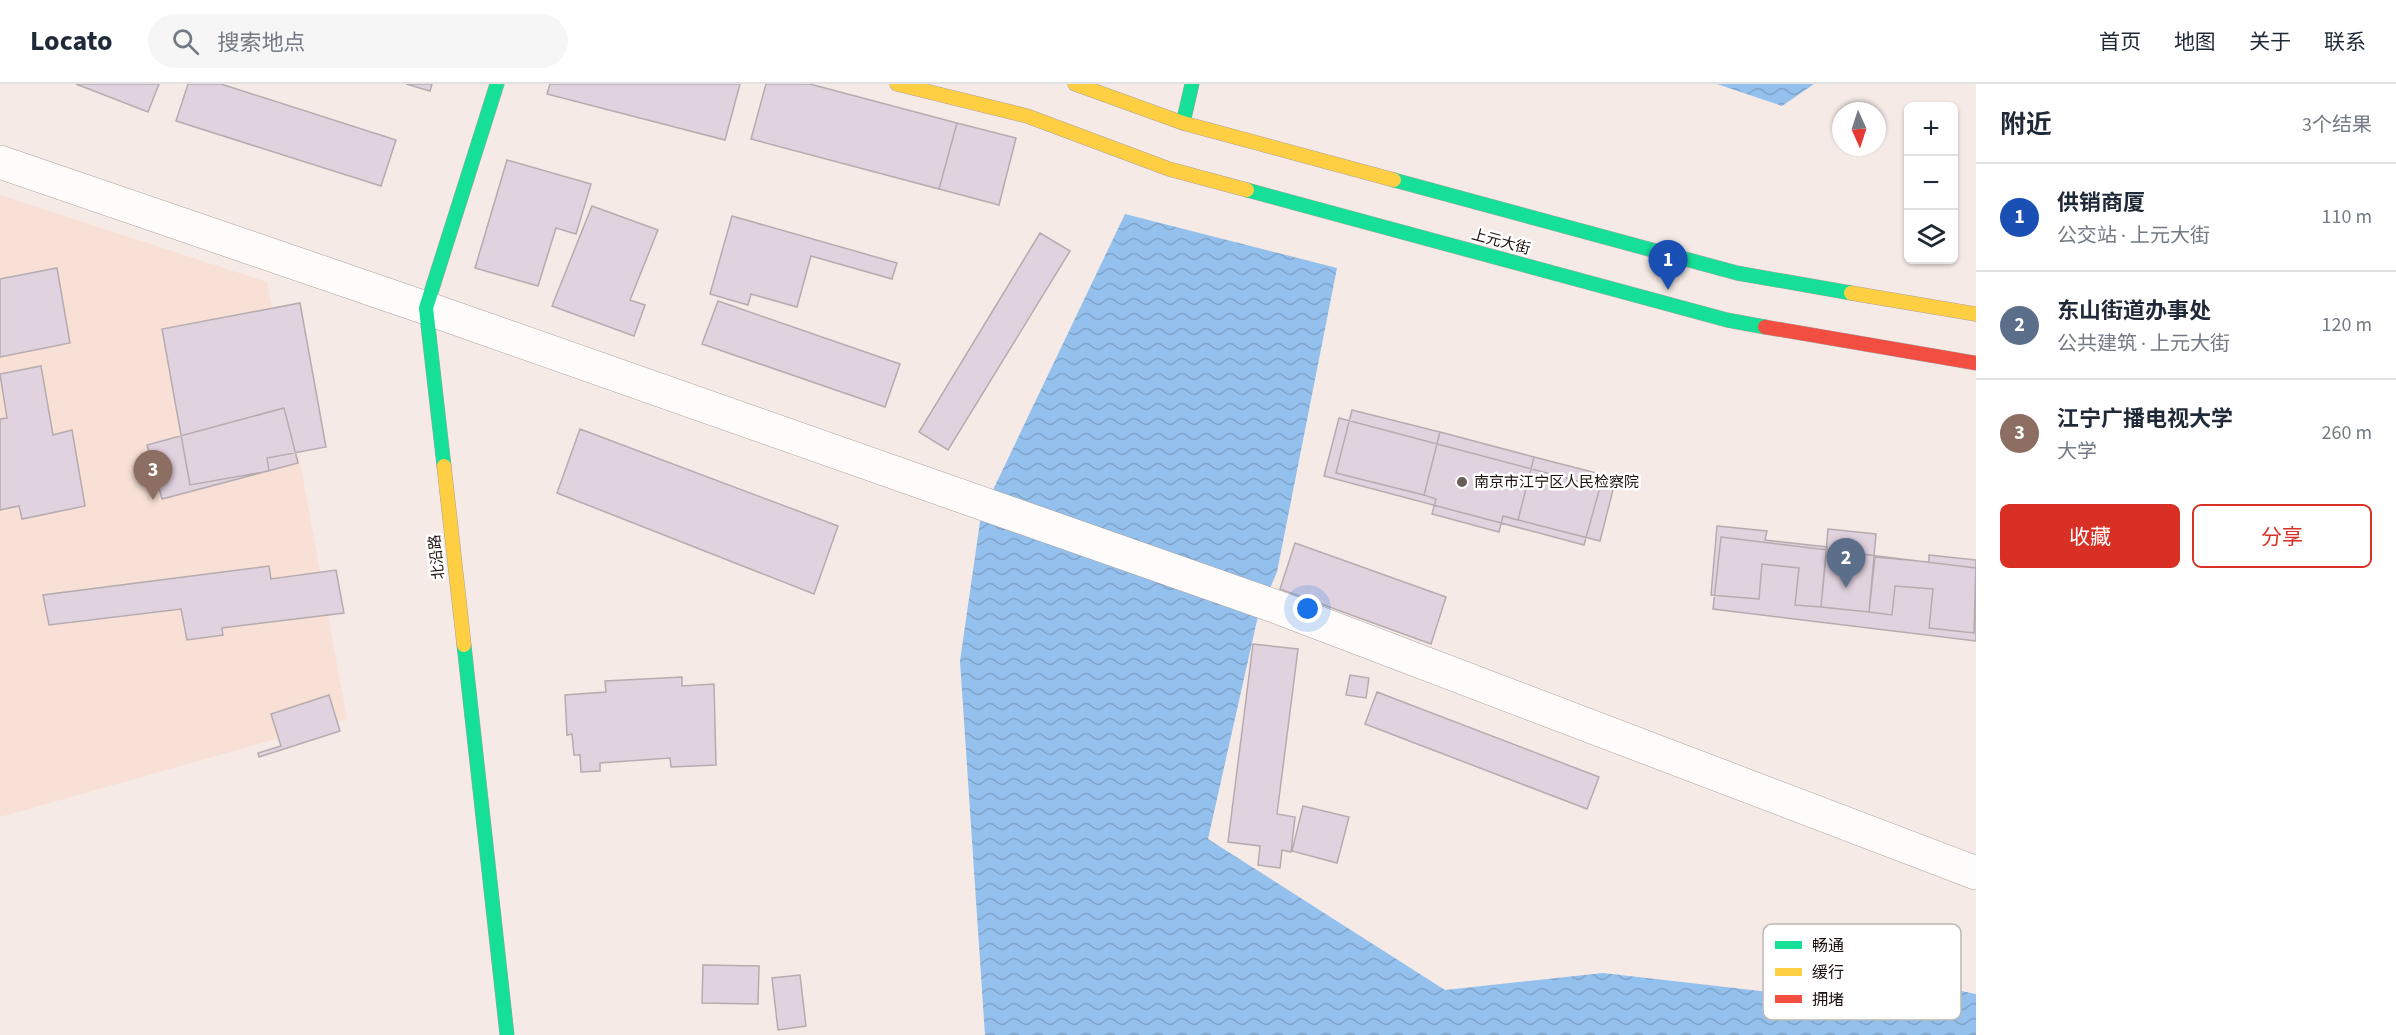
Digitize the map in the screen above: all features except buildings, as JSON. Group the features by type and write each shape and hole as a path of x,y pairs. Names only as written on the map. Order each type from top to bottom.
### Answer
{"main road":[{"name":"北沿路","path":"496,84 426,308 507,1035"},
{"name":"上元大街","path":"897,84 1027,116 1169,169 1727,320 1976,363"},
{"path":"1075,84 1183,123 1737,273 1976,314"},
{"path":"1183,123 1192,84"}],"street":[{"path":"0,162 426,308 1277,607 1976,873"}],"shaded area":[{"path":"0,195 267,282 347,719 0,817"}],"water":[{"path":"1717,84 1814,84 1782,106"},
{"path":"1125,214 1337,268 1277,572 1258,616 1208,839 1445,990 1603,973 1763,991 1763,1020 1961,1020 1961,991 1976,994 1976,1035 985,1035 960,661 981,515"}],"traffic: fast":[{"path":"444,466 426,308 497,84"},
{"path":"1183,123 1192,84"},
{"path":"1394,180 1737,273 1851,293"},
{"path":"1247,190 1727,320 1765,327"},
{"path":"464,645 507,1035"}],"traffic: slow":[{"path":"897,84 1027,116 1169,169 1247,190"},
{"path":"1075,84 1183,123 1394,180"},
{"path":"1851,293 1976,314"},
{"path":"444,466 464,645"}],"traffic: jam":[{"path":"1765,327 1976,363"}],"place":[{"name":"供销商厦","path":"1668,290"},
{"name":"南京市江宁区人民检察院","path":"1462,482"},
{"name":"江宁广播电视大学","path":"153,500"},
{"name":"东山街道办事处","path":"1846,588"}]}
